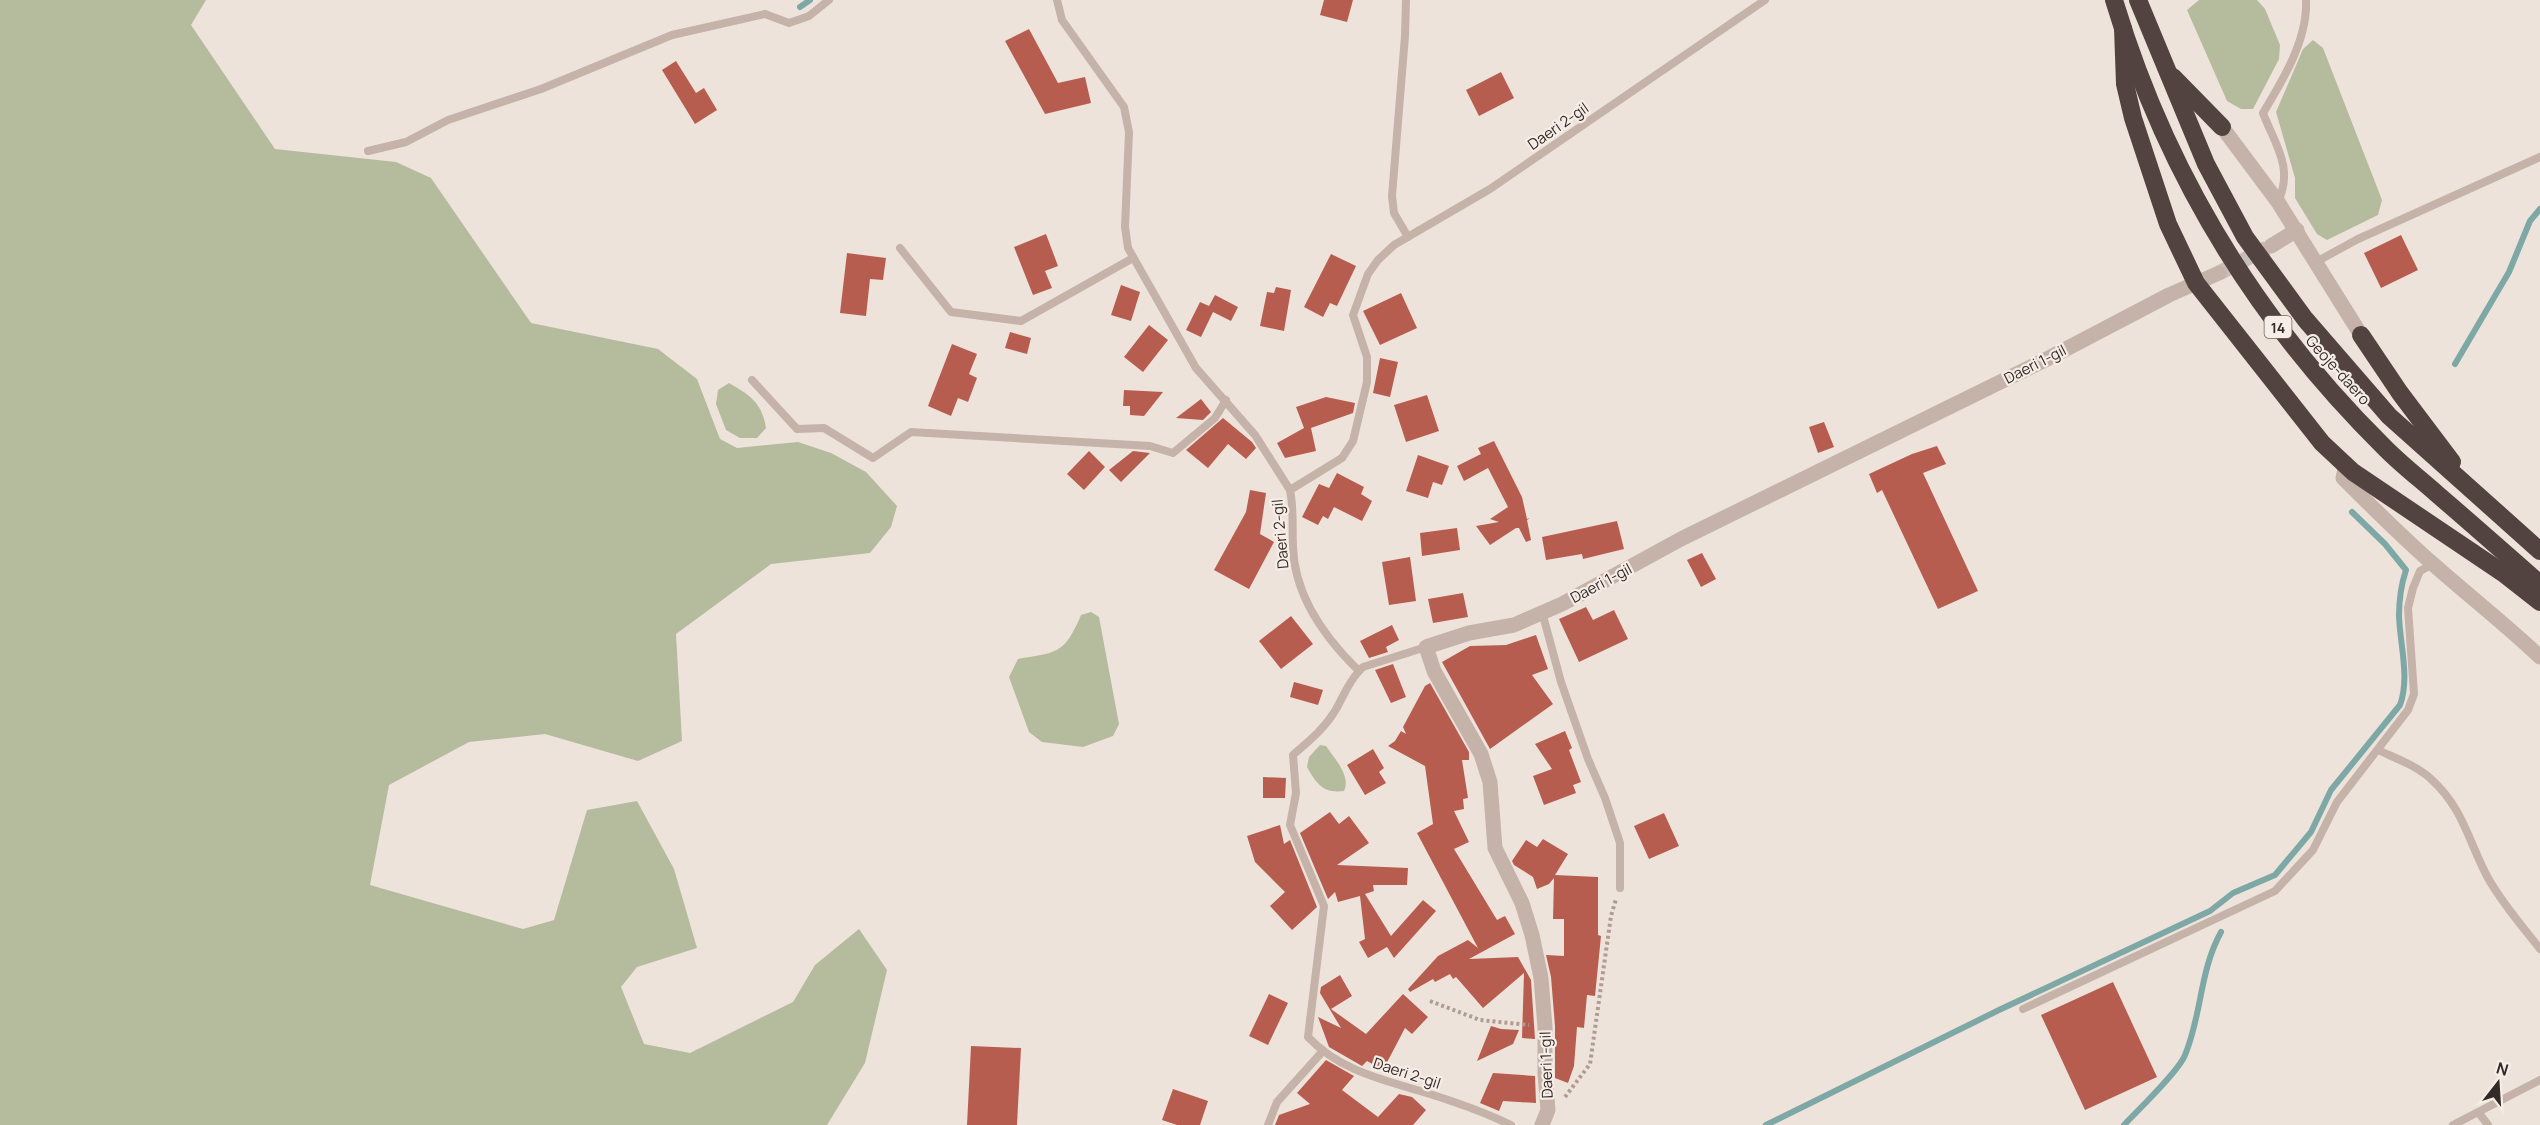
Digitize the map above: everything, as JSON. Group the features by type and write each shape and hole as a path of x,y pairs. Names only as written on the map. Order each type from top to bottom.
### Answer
{"highway":[{"name":"Geoje-daero","path":"2114,0 2137,69 2187,183 2239,274 2295,351 2387,450 2540,584"},
{"name":"Geoje-daero","path":"2138,0 2206,164 2246,237 2305,319 2389,416 2540,551"},
{"path":"2123,28 2125,84 2133,118 2168,224 2196,284 2322,443 2346,465 2503,573 2540,602"},
{"path":"2165,69 2222,127"},
{"path":"2361,335 2400,393 2480,499"}],"street":[{"path":"2222,127 2278,202 2361,335"},
{"path":"2271,246 2296,230"},
{"name":"Daeri 1-gil","path":"1542,1125 1548,1110 1545,1027 1540,978 1532,935 1522,903 1495,848 1490,782 1481,754 1434,671 1426,647 1469,633 1514,625 1542,612 1681,539 2219,273"},
{"path":"2346,465 2343,478 2433,564 2495,615 2540,657"}],"lane":[{"path":"368,151 406,142 448,120 541,89 672,34 765,14 789,23 809,16 829,0"},
{"path":"1057,0 1062,20 1124,107 1129,132 1125,227 1128,248 1196,368 1255,435 1290,490"},
{"path":"1406,0 1406,36 1392,196 1394,213 1408,237"},
{"name":"Daeri 2-gil","path":"1359,671 1328,637 1310,610 1299,586 1293,548 1294,512 1290,490 1342,458 1353,441 1367,382 1367,357 1353,315 1368,274 1394,245 1500,183 1765,0"},
{"path":"2278,202 2285,171 2278,144 2263,113 2301,36 2307,15 2306,0"},
{"path":"2316,262 2358,239 2540,157"},
{"path":"900,248 951,312 1021,321 1133,258"},
{"path":"752,380 797,429 824,428 873,458 911,432 1150,446 1173,453 1215,418 1226,400"},
{"path":"2023,1009 2275,891 2313,850 2337,802 2408,710 2414,694 2408,608 2420,571 2433,564"},
{"path":"1542,612 1561,682 1620,843 1620,888"},
{"path":"1268,1125 1277,1102 1322,1052 1308,1037 1324,906 1290,825 1296,793 1293,755 1316,735 1335,710 1347,684 1363,667 1426,647"},
{"path":"2378,750 2429,777 2446,795 2460,814 2488,878 2515,918 2540,949"},
{"name":"Daeri 2-gil","path":"1322,1052 1378,1080 1421,1091 1511,1125"},
{"path":"2453,1125 2540,1080"},
{"path":"2479,1113 2488,1125"}],"path":[{"path":"1548,1110 1560,1104 1590,1064 1611,916 1620,888"},
{"path":"1430,1001 1480,1020 1545,1027"}],"green space":[{"path":"0,0 206,0 191,25 275,149 396,162 431,178 531,323 658,349 697,379 720,439 737,448 798,442 831,453 866,472 897,506 891,527 870,553 771,564 676,634 682,741 638,761 545,734 469,742 389,785 370,885 523,929 554,920 587,810 637,801 674,869 697,948 637,967 621,987 644,1044 690,1053 793,1002 815,965 859,929 887,970 865,1063 827,1125 0,1125"},
{"path":"2199,0 2257,0 2265,9 2280,45 2279,59 2253,109 2241,109 2227,101 2187,10"},
{"path":"2313,40 2323,48 2382,200 2378,215 2327,240 2317,234 2295,198 2295,178 2276,112 2303,49"},
{"path":"729,383 749,396 758,406 766,428 757,438 740,438 726,430 716,404 718,390"},
{"path":"1091,612 1099,617 1119,724 1113,736 1083,747 1042,742 1029,732 1009,677 1018,659 1051,653 1064,645 1081,615"},
{"path":"1320,745 1326,746 1341,768 1346,785 1344,791 1325,789 1307,767 1309,757"}],"building":[{"path":"1324,0 1353,0 1347,22 1320,15"},
{"path":"1029,29 1058,83 1085,77 1091,103 1045,114 1005,41"},
{"path":"676,61 696,93 704,88 717,110 695,124 662,70"},
{"path":"1501,72 1514,98 1479,116 1466,90"},
{"path":"1046,234 1058,266 1045,271 1052,288 1033,295 1014,247"},
{"path":"2401,235 2418,270 2381,288 2364,253"},
{"path":"847,253 886,258 883,280 870,279 866,316 840,313"},
{"path":"1331,254 1356,266 1337,306 1330,303 1323,317 1304,307"},
{"path":"1121,285 1140,292 1131,321 1111,315"},
{"path":"1276,287 1291,290 1284,331 1260,326 1267,292 1274,293"},
{"path":"1401,293 1417,328 1380,345 1363,311"},
{"path":"1215,295 1238,307 1231,321 1213,312 1201,337 1186,330 1200,302 1209,306"},
{"path":"1149,325 1168,340 1143,372 1124,357"},
{"path":"1010,332 1031,338 1027,354 1005,348"},
{"path":"952,344 977,354 969,374 977,378 968,402 958,398 951,416 928,406"},
{"path":"1380,358 1398,362 1390,397 1373,393"},
{"path":"1124,390 1163,392 1144,416 1130,415 1130,406 1123,406"},
{"path":"1427,395 1439,431 1406,442 1394,405"},
{"path":"1326,397 1355,403 1353,413 1311,428 1316,451 1285,458 1277,443 1304,428 1296,407"},
{"path":"1201,399 1211,412 1203,420 1176,418"},
{"path":"1223,418 1256,448 1246,459 1228,444 1208,468 1186,450"},
{"path":"1824,422 1834,447 1818,453 1809,427"},
{"path":"1494,441 1522,497 1527,519 1530,518 1527,520 1531,540 1526,542 1519,528 1516,528 1490,545 1476,526 1499,522 1490,519 1508,507 1488,468 1464,481 1457,466 1481,454 1478,448"},
{"path":"1937,446 1946,464 1923,473 1978,591 1938,609 1882,490 1877,493 1869,474 1912,454"},
{"path":"1089,451 1105,467 1084,490 1067,474"},
{"path":"1133,451 1150,453 1121,482 1109,470"},
{"path":"1418,455 1449,466 1442,485 1433,482 1428,498 1406,491"},
{"path":"1337,473 1364,487 1361,494 1372,501 1362,521 1334,507 1328,519 1323,516 1318,525 1302,517 1319,484 1329,488"},
{"path":"1250,490 1266,493 1260,534 1274,542 1249,589 1214,570 1246,512"},
{"path":"1617,521 1624,549 1583,559 1582,554 1546,560 1542,537"},
{"path":"1457,528 1460,550 1422,556 1420,533"},
{"path":"1702,553 1716,579 1701,587 1687,560"},
{"path":"1410,557 1416,601 1389,605 1382,562"},
{"path":"1463,593 1468,617 1433,623 1428,599"},
{"path":"1586,607 1593,620 1614,610 1628,639 1579,662 1559,619"},
{"path":"1291,616 1313,644 1281,669 1259,641"},
{"path":"1392,625 1399,640 1386,647 1388,652 1369,658 1360,641"},
{"path":"1536,635 1548,669 1532,675 1553,704 1490,749 1442,662 1470,646 1506,645"},
{"path":"1393,664 1406,697 1391,703 1375,670"},
{"path":"1294,682 1323,690 1318,705 1290,697"},
{"path":"1430,683 1469,752 1469,760 1462,760 1468,798 1463,799 1464,809 1454,811 1469,842 1454,849 1497,920 1505,916 1515,934 1469,959 1518,957 1531,980 1535,1039 1522,1038 1524,973 1483,1008 1456,977 1453,979 1450,974 1435,982 1433,979 1410,992 1408,989 1438,956 1468,940 1478,948 1417,833 1433,824 1425,766 1388,746 1395,741 1401,731 1406,734 1403,727 1425,686"},
{"path":"1565,731 1572,748 1569,750 1581,782 1573,785 1576,793 1544,805 1533,776 1552,769 1535,744"},
{"path":"1373,749 1384,768 1379,772 1386,783 1365,795 1347,765"},
{"path":"1263,777 1286,778 1285,798 1263,798"},
{"path":"1330,812 1339,824 1349,816 1369,843 1337,865 1408,868 1407,885 1373,885 1374,891 1365,894 1391,936 1423,900 1436,911 1394,958 1387,947 1368,958 1359,942 1365,939 1360,896 1338,902 1335,892 1328,899 1300,833"},
{"path":"1664,813 1679,846 1649,859 1634,826"},
{"path":"1280,825 1284,844 1290,840 1317,907 1292,930 1270,906 1285,892 1255,862 1247,836"},
{"path":"1543,839 1568,854 1555,875 1598,877 1598,935 1601,936 1595,996 1587,995 1584,1028 1577,1027 1574,1066 1568,1083 1555,1078 1555,1026 1551,977 1546,955 1564,956 1564,919 1553,919 1554,878 1549,884 1537,889 1533,877 1514,865 1512,861 1526,840 1537,847"},
{"path":"1340,975 1352,996 1331,1009 1366,1034 1403,994 1428,1017 1412,1034 1405,1028 1383,1070 1367,1061 1362,1066 1329,1047 1318,1017 1341,1028 1320,993 1321,987"},
{"path":"2113,982 2157,1077 2085,1110 2041,1015"},
{"path":"1269,994 1288,1003 1268,1045 1249,1036"},
{"path":"1491,1026 1519,1030 1513,1044 1477,1061"},
{"path":"971,1046 1021,1048 1017,1125 967,1125"},
{"path":"1326,1060 1354,1076 1342,1090 1378,1117 1399,1094 1412,1097 1426,1110 1413,1125 1275,1125 1279,1115 1310,1104 1297,1093"},
{"path":"1493,1073 1535,1076 1536,1103 1503,1101 1499,1111 1480,1103"},
{"path":"1173,1089 1208,1101 1200,1125 1177,1125 1162,1120"}],"waterway":[{"path":"800,7 810,0"},
{"path":"2455,364 2509,272 2530,221 2540,209"},
{"path":"1766,1125 1999,1010 2210,911 2233,893 2275,875 2311,832 2331,790 2400,705 2403,695 2404,673 2399,610 2406,570 2385,544 2352,512"},
{"path":"2124,1125 2167,1080 2185,1055 2195,1025 2208,962 2221,932"}],"tunnel":[{"path":"2219,273 2267,248"}]}
